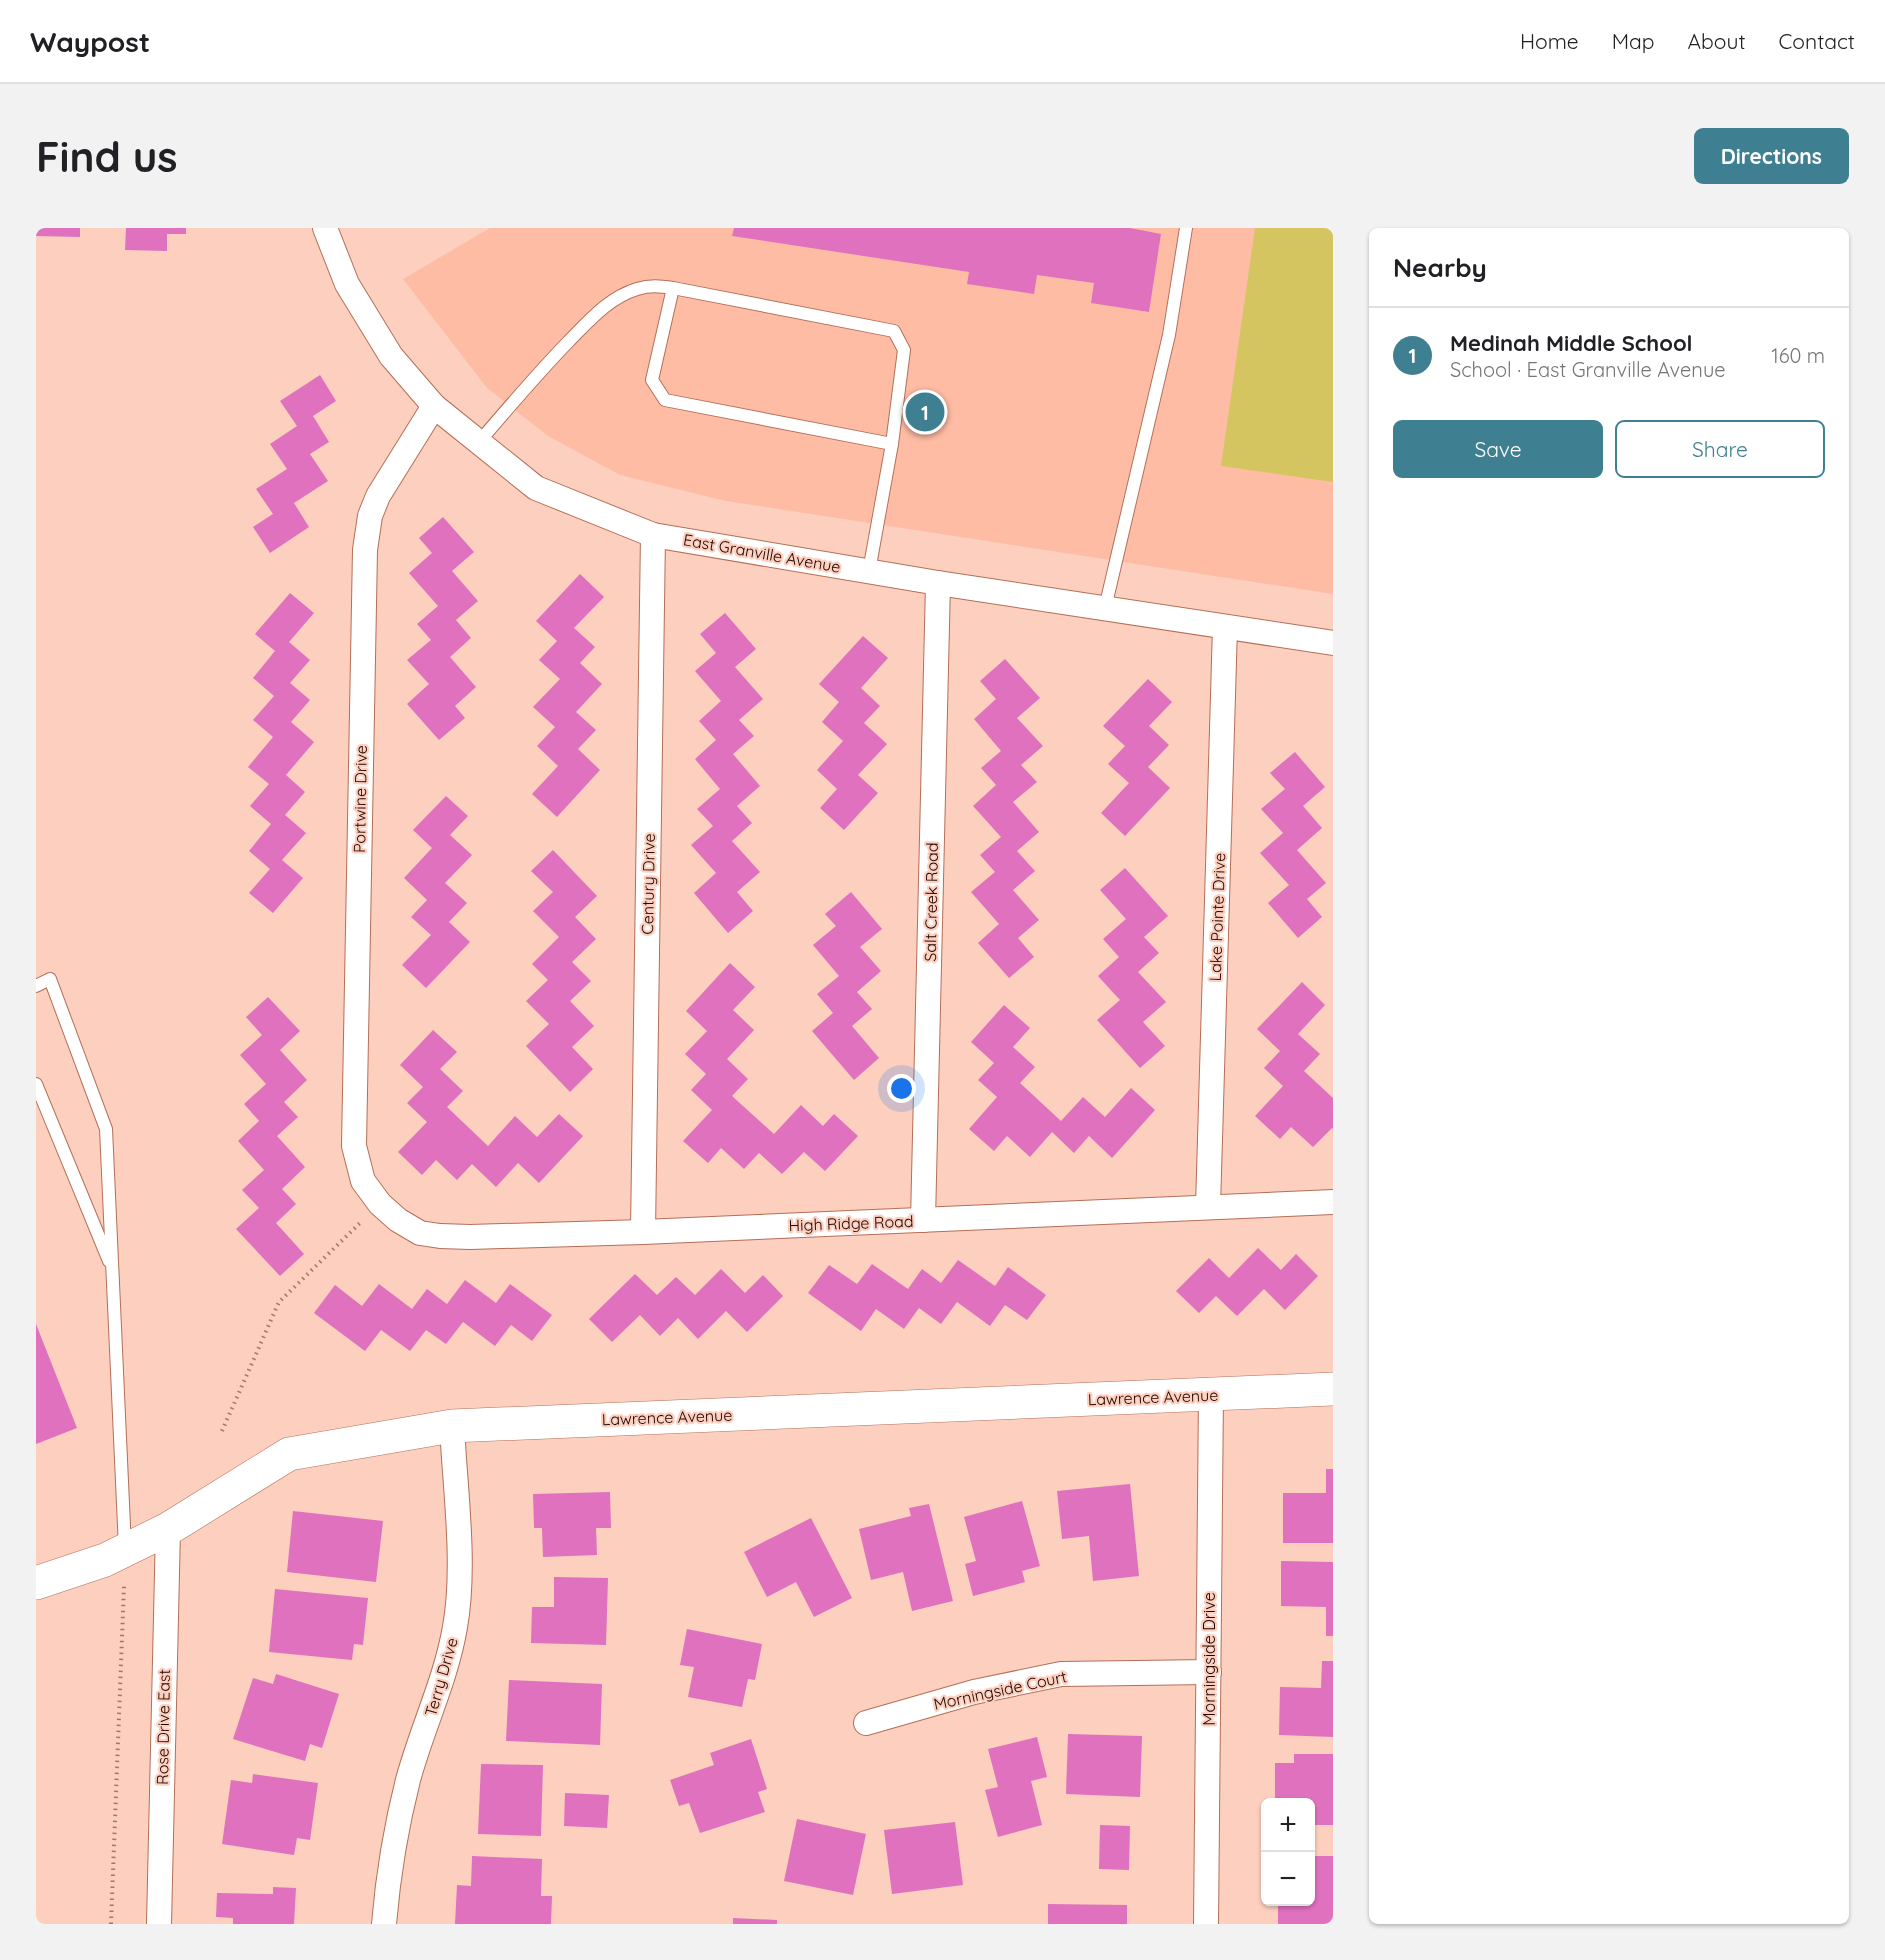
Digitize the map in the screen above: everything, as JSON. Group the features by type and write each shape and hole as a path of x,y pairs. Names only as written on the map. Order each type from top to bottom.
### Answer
{"street":[{"name":"East Granville Avenue","path":"325,228 347,284 391,356 434,406 536,488 653,535 938,583 1333,643"},
{"name":"Portwine Drive","path":"380,1204 363,1181 354,1146 364,550 370,516 378,496 434,406"},
{"name":"Century Drive","path":"643,1232 653,535"},
{"name":"Salt Creek Road","path":"923,1221 938,583"},
{"name":"Lake Pointe Drive","path":"1208,1207 1225,627"},
{"name":"High Ridge Road","path":"380,1204 398,1221 420,1233 440,1236 643,1232 1333,1202"},
{"name":"Lawrence Avenue","path":"36,1583 105,1560 168,1529 289,1454 452,1426 1333,1389"},
{"name":"Morningside Drive","path":"1206,1924 1210,1394"},
{"name":"Terry Drive","path":"384,1924 391,1859 409,1779 448,1664 455,1626 460,1585 452,1426"},
{"name":"Rose Drive East","path":"159,1924 168,1529"},
{"name":"Morningside Court","path":"866,1723 974,1692 1061,1674 1209,1672"}],"lane":[{"path":"1106,608 1169,335 1186,228"},
{"path":"479,442 542,369 598,312 636,289 654,285 673,288 894,331 904,350 892,444 869,572"},
{"path":"673,288 652,380 665,400 892,444"},
{"path":"36,986 50,980 106,1130 125,1550"},
{"path":"36,1084 112,1271"}],"path":[{"path":"222,1431 279,1302 380,1204"},
{"path":"111,1924 125,1550"}],"shaded area":[{"path":"490,228 1333,228 1333,594 726,501 620,475 548,436 487,388 403,279"},
{"path":"1255,228 1333,228 1333,482 1221,466"}],"building":[{"path":"36,228 80,228 80,237 36,236"},
{"path":"126,228 186,228 186,234 167,234 167,251 125,250"},
{"path":"734,228 1130,228 1161,234 1149,312 1091,303 1094,283 1037,275 1034,294 967,284 969,272 732,236"},
{"path":"320,375 336,401 313,416 329,442 310,454 328,481 294,503 309,527 270,553 253,527 273,514 256,489 287,469 270,444 297,426 280,401"},
{"path":"443,517 474,552 452,571 478,601 456,620 471,638 450,657 476,687 455,706 465,718 439,740 407,704 429,684 407,660 431,640 417,624 438,606 409,573 432,553 419,538"},
{"path":"580,574 604,597 574,628 595,647 580,663 602,684 576,712 596,730 578,749 600,770 557,817 532,794 558,766 537,746 555,727 533,707 560,679 539,660 557,641 536,621"},
{"path":"290,593 314,613 289,642 310,660 290,683 310,700 291,722 314,742 286,775 305,792 285,815 306,833 282,860 303,878 273,913 249,893 270,869 249,851 271,824 250,806 269,784 248,767 273,737 253,720 274,696 253,678 275,651 255,634"},
{"path":"725,613 756,649 735,667 763,699 739,720 754,736 733,754 760,786 737,806 752,823 732,841 760,872 737,892 753,911 728,933 694,893 716,873 691,845 713,826 697,809 720,789 695,759 716,740 699,721 721,701 695,671 716,653 700,634"},
{"path":"863,636 888,658 861,688 880,706 864,723 887,744 858,775 878,793 844,830 820,808 837,789 817,770 843,741 822,722 839,702 819,684"},
{"path":"1005,659 1040,698 1017,718 1043,746 1021,765 1037,782 1013,802 1039,832 1017,851 1035,871 1013,890 1039,920 1018,938 1034,957 1009,978 978,943 999,924 971,892 995,872 980,855 1001,837 973,806 996,785 981,768 1001,751 974,719 996,699 980,681"},
{"path":"1148,679 1172,702 1149,726 1169,745 1148,767 1170,788 1125,836 1101,813 1129,783 1108,764 1125,746 1103,726"},
{"path":"1295,752 1325,787 1303,806 1322,828 1297,850 1326,883 1307,899 1322,917 1298,938 1268,903 1289,885 1260,853 1283,833 1261,809 1285,789 1270,773"},
{"path":"446,796 468,816 450,835 472,855 445,883 467,903 449,922 470,942 426,988 402,965 431,935 411,917 427,900 404,878 432,848 413,830"},
{"path":"553,850 597,896 575,917 596,939 572,962 591,981 570,1001 594,1026 572,1047 593,1069 570,1092 526,1046 549,1024 526,1001 548,980 532,964 559,937 533,911 553,892 531,871"},
{"path":"1125,868 1168,916 1144,937 1159,953 1138,972 1166,1002 1143,1022 1165,1046 1140,1068 1097,1020 1120,1000 1098,976 1119,957 1103,939 1126,919 1100,890"},
{"path":"851,892 882,929 860,947 881,971 857,992 872,1009 852,1026 879,1058 854,1080 812,1031 833,1013 817,994 839,976 813,945 836,926 825,914"},
{"path":"730,963 755,987 733,1010 754,1030 727,1059 748,1079 732,1096 774,1134 801,1105 823,1126 834,1114 858,1136 825,1171 804,1152 782,1174 759,1153 744,1169 721,1148 708,1163 683,1141 712,1110 691,1090 706,1074 685,1054 707,1031 686,1011"},
{"path":"1302,982 1325,1005 1298,1034 1320,1054 1304,1071 1333,1098 1333,1129 1313,1147 1291,1127 1280,1139 1255,1116 1283,1086 1264,1068 1280,1051 1257,1029"},
{"path":"268,997 300,1031 280,1050 307,1080 284,1102 298,1117 277,1136 305,1167 282,1189 296,1204 276,1223 304,1254 280,1276 236,1229 259,1208 242,1190 264,1170 238,1141 259,1121 244,1104 266,1084 240,1055 262,1035 246,1017"},
{"path":"1004,1005 1030,1028 1013,1047 1035,1067 1020,1083 1061,1121 1083,1097 1105,1117 1131,1088 1155,1110 1112,1158 1089,1136 1074,1153 1052,1132 1030,1157 1007,1136 994,1151 969,1129 997,1097 978,1080 994,1063 971,1042"},
{"path":"433,1030 457,1052 440,1069 463,1091 447,1107 488,1146 515,1116 537,1137 559,1114 583,1136 539,1183 518,1163 496,1187 472,1164 457,1180 436,1160 422,1175 398,1152 427,1122 407,1103 423,1087 400,1065"},
{"path":"1258,1248 1281,1270 1296,1254 1318,1276 1285,1310 1264,1289 1237,1316 1216,1296 1199,1313 1176,1291 1209,1258 1229,1278"},
{"path":"958,1260 995,1286 1008,1267 1046,1295 1027,1320 1005,1305 990,1326 957,1302 941,1324 919,1308 904,1329 876,1309 861,1331 808,1293 829,1265 857,1284 872,1264 908,1289 922,1269 941,1283"},
{"path":"721,1269 745,1293 763,1275 783,1296 747,1332 726,1311 698,1339 678,1318 660,1336 640,1315 612,1342 589,1319 635,1274 657,1295 676,1277 695,1295"},
{"path":"465,1280 496,1303 510,1284 552,1315 532,1341 511,1325 495,1346 463,1322 446,1344 426,1330 410,1351 381,1330 365,1351 314,1313 335,1285 362,1306 379,1284 412,1309 427,1289 447,1304"},
{"path":"36,1324 77,1428 36,1444"},
{"path":"1326,1469 1333,1469 1333,1543 1283,1543 1283,1493 1326,1493"},
{"path":"1130,1484 1139,1576 1093,1581 1089,1536 1062,1539 1057,1491"},
{"path":"610,1492 611,1528 596,1528 597,1555 543,1557 542,1528 534,1528 533,1494"},
{"path":"1022,1501 1040,1566 1022,1571 1025,1582 973,1596 965,1564 976,1561 964,1517"},
{"path":"929,1504 953,1601 912,1611 903,1572 871,1580 859,1529 911,1516 909,1508"},
{"path":"293,1511 383,1521 376,1582 287,1572"},
{"path":"811,1518 852,1598 814,1617 796,1582 767,1597 744,1552"},
{"path":"1281,1561 1333,1562 1333,1636 1326,1636 1326,1607 1281,1606"},
{"path":"554,1577 608,1578 606,1645 531,1643 532,1607 554,1607"},
{"path":"275,1589 368,1598 363,1645 354,1644 352,1660 269,1652"},
{"path":"687,1629 762,1644 755,1680 748,1679 742,1707 688,1697 694,1667 680,1665"},
{"path":"1322,1661 1333,1661 1333,1737 1279,1735 1280,1687 1321,1688"},
{"path":"276,1674 339,1694 322,1748 310,1744 305,1761 233,1739 253,1678 273,1684"},
{"path":"509,1680 602,1684 600,1745 506,1741"},
{"path":"1068,1734 1142,1736 1140,1797 1066,1794"},
{"path":"1037,1737 1047,1777 1031,1781 1042,1825 998,1837 985,1790 998,1787 988,1749"},
{"path":"751,1739 767,1789 758,1792 765,1812 700,1833 689,1803 679,1806 670,1780 714,1765 710,1753"},
{"path":"1294,1754 1333,1754 1333,1825 1315,1825 1315,1798 1275,1798 1275,1763 1294,1763"},
{"path":"481,1764 543,1765 541,1836 478,1834"},
{"path":"253,1774 318,1783 310,1840 297,1838 294,1855 222,1844 231,1780 252,1783"},
{"path":"565,1793 609,1795 607,1828 564,1826"},
{"path":"797,1819 866,1834 853,1895 784,1881"},
{"path":"955,1822 963,1885 892,1894 884,1830"},
{"path":"1100,1825 1130,1826 1129,1870 1099,1869"},
{"path":"472,1856 542,1859 541,1896 552,1896 551,1924 455,1924 457,1885 471,1886"},
{"path":"1315,1856 1333,1856 1333,1924 1278,1924 1278,1906 1315,1906"},
{"path":"273,1887 296,1888 294,1924 233,1924 233,1918 216,1917 217,1893 273,1894"},
{"path":"1048,1904 1127,1905 1127,1924 1048,1924"},
{"path":"733,1918 777,1920 777,1924 733,1924"}],"place":[{"name":"Medinah Middle School","path":"925,412"}]}
